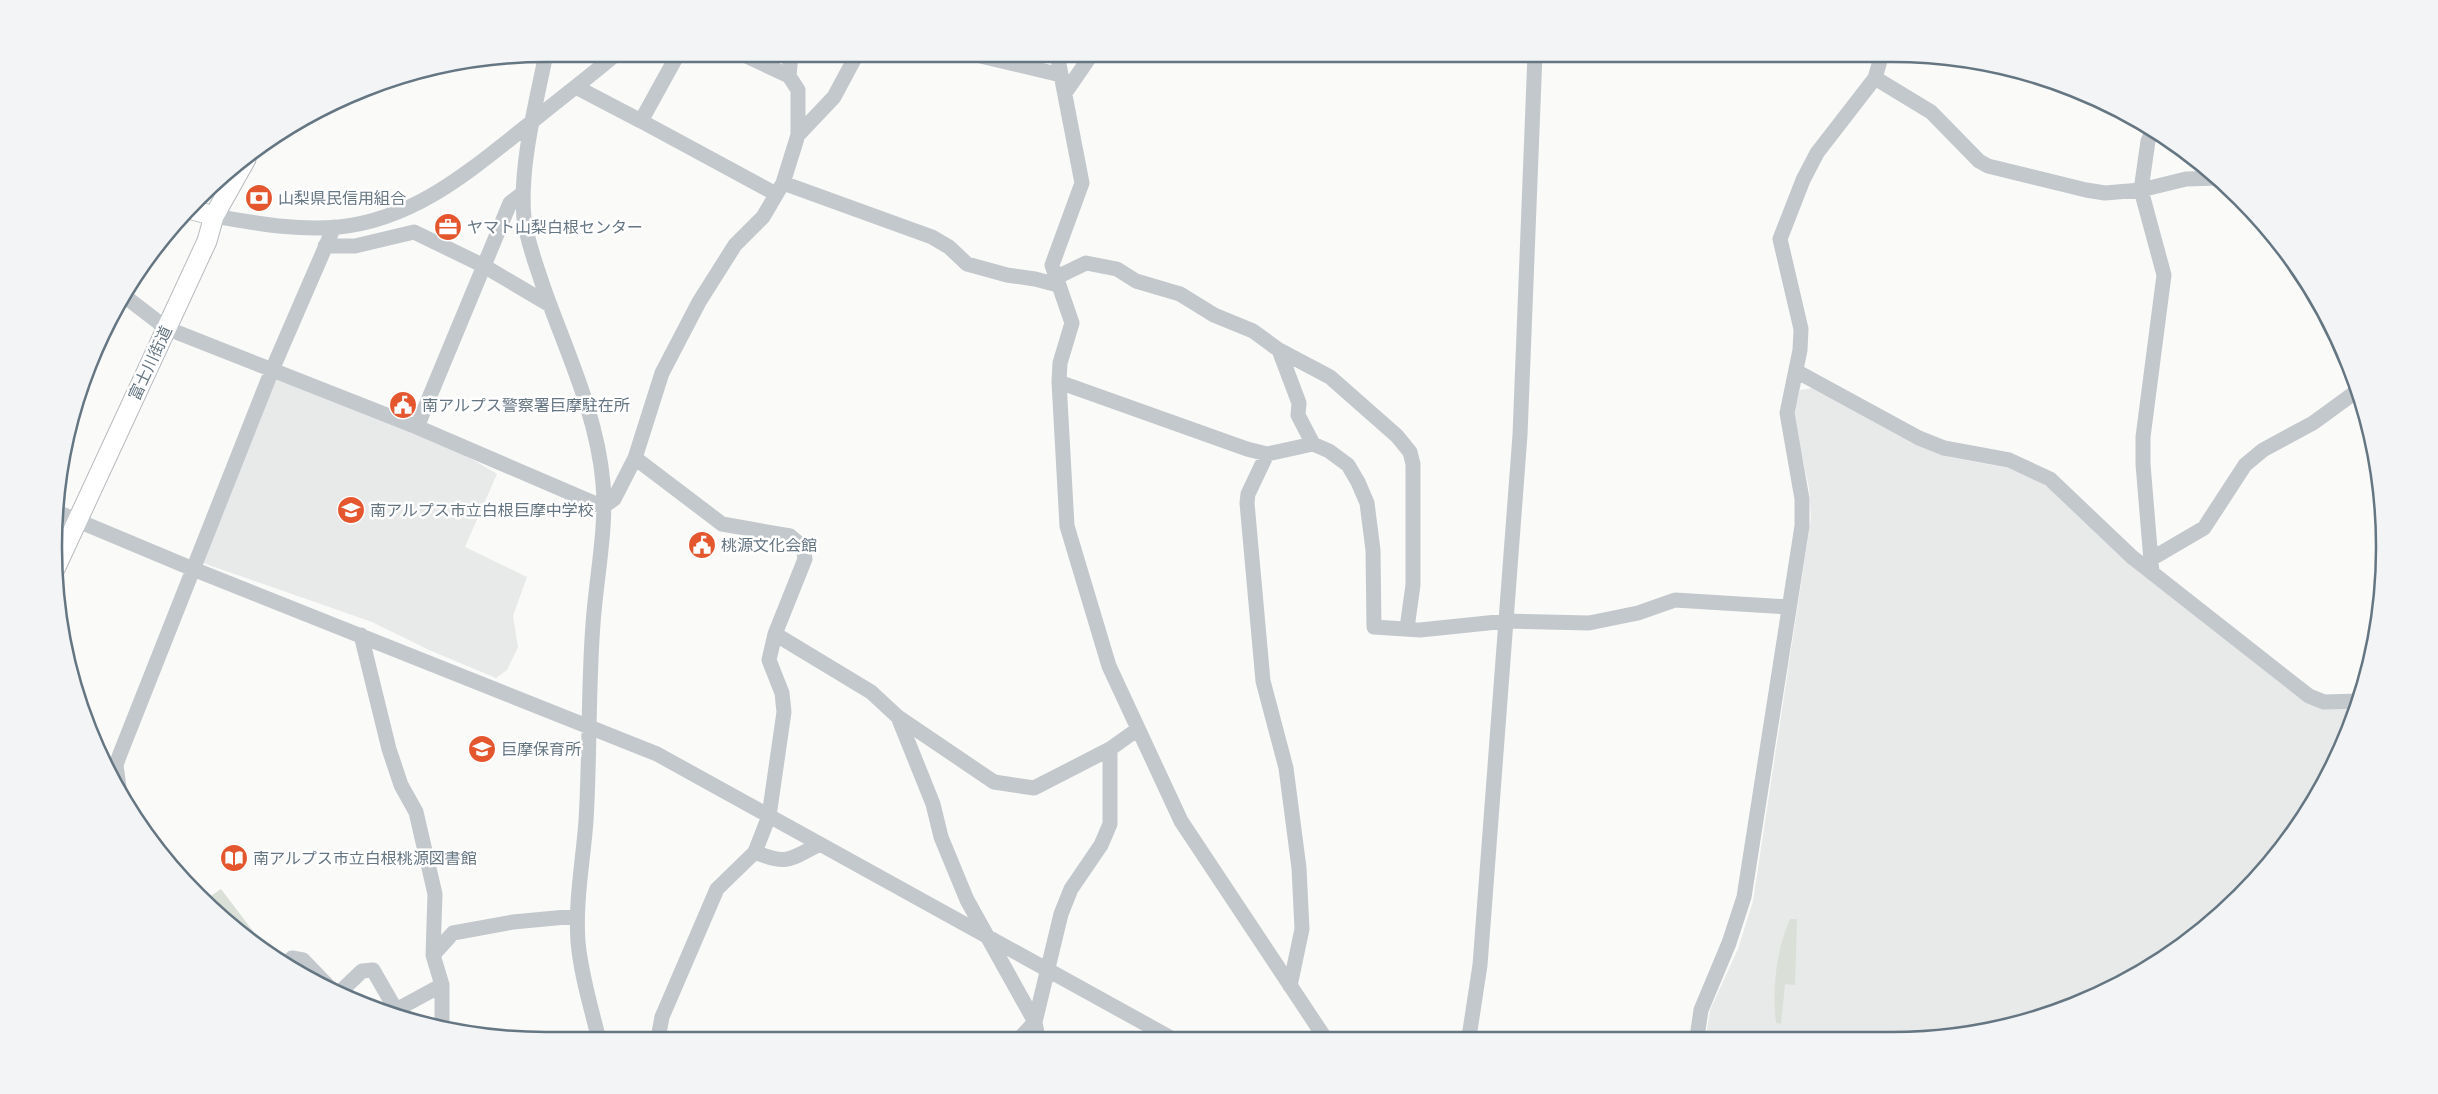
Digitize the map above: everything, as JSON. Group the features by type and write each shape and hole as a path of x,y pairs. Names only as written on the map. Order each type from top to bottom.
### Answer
{"main road":[{"name":"富士川街道","path":"62,553 206,240 223,188"},
{"path":"198,211 214,216"}],"street":[{"path":"544,62 532,121 523,193 528,242 577,373 596,438 603,484 603,507 593,625 586,820 578,916 580,960 597,1032"},
{"path":"214,216 277,227 334,227 376,219 410,207 434,195 477,166 606,62"},
{"path":"641,121 674,62"},
{"path":"759,62 790,76"},
{"path":"603,507 614,500 636,458 662,373 699,302 735,244 763,217 780,188 798,135 798,90 790,76 791,62"},
{"path":"798,135 834,97 853,62"},
{"path":"1006,62 1061,75"},
{"path":"1059,62 1082,183 1052,265 1072,323 1060,363 1059,382 1066,526 1109,666 1181,821 1321,1032"},
{"path":"1065,93 1086,62"},
{"path":"1470,1032 1480,965 1520,435 1535,62"},
{"path":"1698,1032 1701,1010 1729,943 1744,898 1802,517 1802,499 1798,471 1787,413 1800,350 1801,329 1780,238 1817,153 1875,78 1880,62"},
{"path":"1875,78 1931,112 1979,160 1988,166 2086,190 2105,192 2141,190 2186,179 2205,178"},
{"path":"576,87 641,121 780,188 932,237 949,247 967,264 1007,275 1056,281 1086,263 1117,269 1136,281 1180,294 1214,315 1253,331 1279,350 1330,378 1397,436 1410,452 1413,464 1413,585 1407,628"},
{"path":"2149,137 2141,190 2164,275 2143,438 2143,464 2152,566"},
{"path":"417,428 510,203 523,193"},
{"path":"111,759 192,568 272,370 334,227"},
{"path":"325,246 355,246 414,232 484,266 550,305"},
{"path":"130,301 166,328 417,428 603,507"},
{"path":"1279,350 1298,404 1298,415 1313,444"},
{"path":"1796,371 1919,438 1944,448 2009,460 2050,479 2309,696 2324,702 2350,702"},
{"path":"1059,382 1247,449 1267,454 1313,444 1328,451 1348,465 1367,503 1373,550 1374,627 1420,630 1507,621 1589,623 1638,613 1675,600 1788,607"},
{"path":"2152,566 2204,528 2245,466 2263,450 2313,423 2351,395"},
{"path":"1267,454 1248,494 1247,503 1263,681 1286,768 1299,868 1302,929 1290,986"},
{"path":"636,458 722,524 790,536 803,547 805,559 775,634 769,660 782,693 784,712 769,816 755,852 717,890 662,1017 659,1032"},
{"path":"64,515 192,568 590,725 657,754 1159,1032"},
{"path":"775,634 871,692 898,717 994,782 1034,788 1110,750 1138,729"},
{"path":"361,635 389,749 401,785 416,812 435,894 433,955 442,985 442,1020"},
{"path":"898,717 933,804 941,838 968,900 986,936 1035,1022 1037,1032"},
{"path":"1026,1032 1035,1022 1061,914 1071,889 1101,844 1110,824 1110,750"},
{"path":"755,852 776,861 788,860 820,844"},
{"path":"433,955 453,933 513,922 578,916"},
{"path":"292,958 302,960 314,972"},
{"path":"345,987 362,971 373,970 394,1007"},
{"path":"399,1008 442,985"}],"shaded area":[{"name":"南アルプス市立白根巨摩中学校","path":"275,378 450,446 497,474 465,547 527,577 513,616 518,647 507,670 496,678 429,650 372,622 200,562"},
{"path":"1813,388 1916,444 1949,457 2008,468 2037,480 2058,494 2135,569 2306,700 2349,705 2326,761 2311,789 2275,842 2234,890 2186,931 2133,967 2105,982 2047,1006 1986,1022 1954,1027 1891,1032 1707,1032 1710,1010 1738,949 1753,901 1811,518 1809,488 1793,414 1800,390"},
{"path":"221,889 254,933 228,911 211,896"},
{"path":"1790,919 1797,919 1795,985 1785,984 1781,1024 1776,1023 1776,970 1781,944"}],"place":[{"name":"山梨県民信用組合","path":"259,198"},
{"name":"ヤマト山梨白根センター","path":"448,227"},
{"name":"南アルプス警察署巨摩駐在所","path":"403,405"},
{"name":"南アルプス市立白根巨摩中学校","path":"351,510"},
{"name":"桃源文化会館","path":"702,545"},
{"name":"巨摩保育所","path":"482,749"},
{"name":"南アルプス市立白根桃源図書館","path":"234,858"}]}
